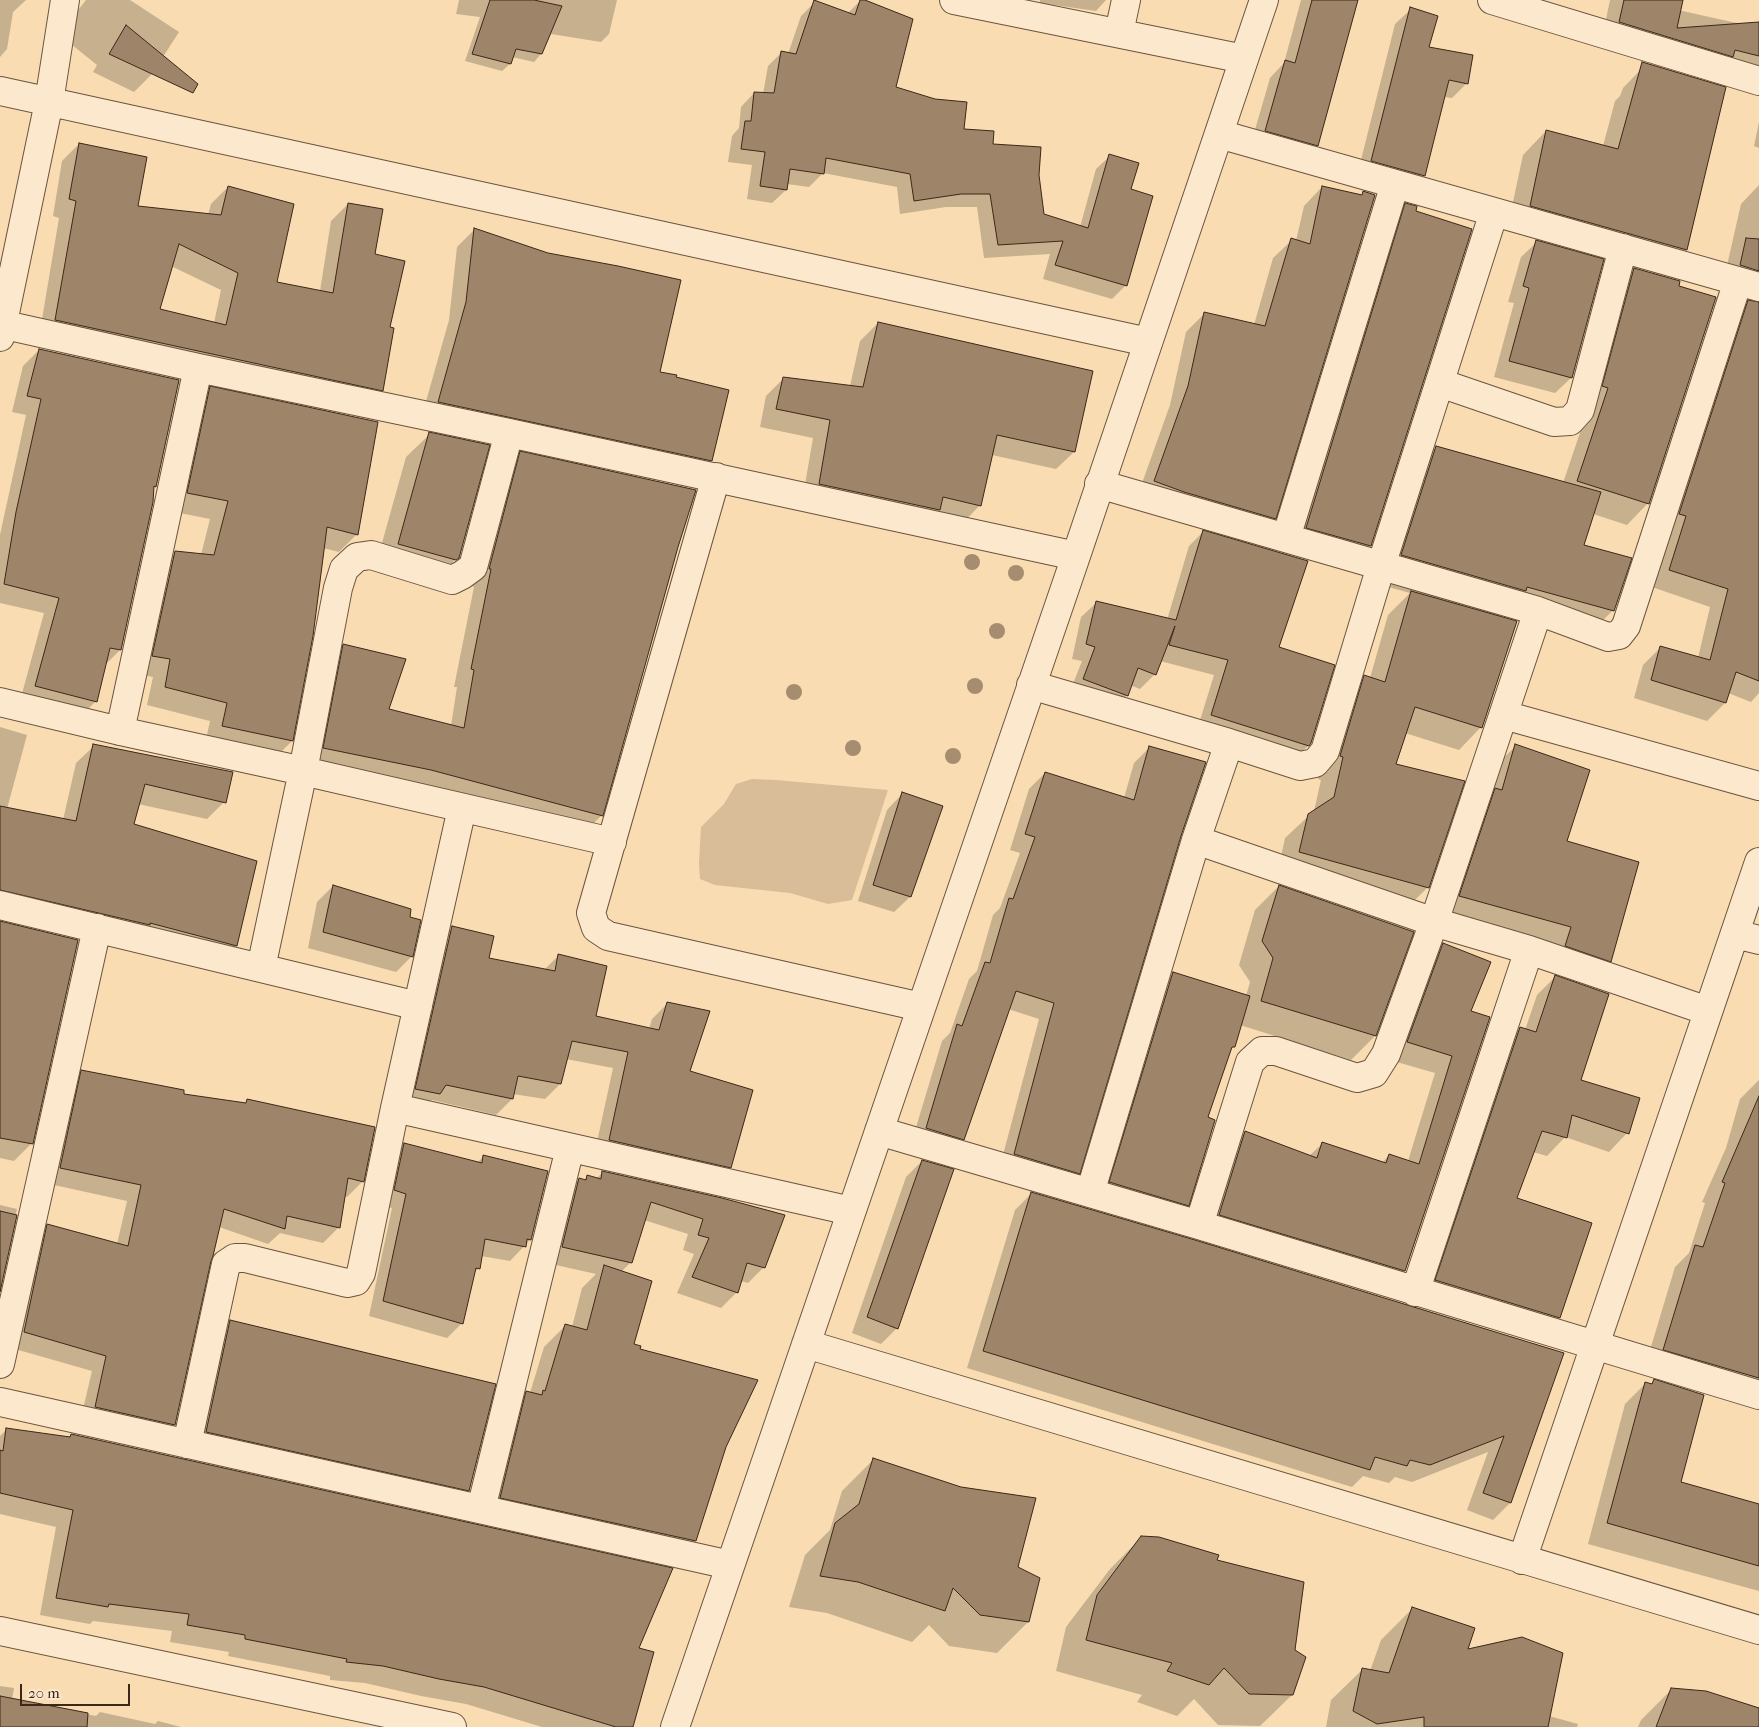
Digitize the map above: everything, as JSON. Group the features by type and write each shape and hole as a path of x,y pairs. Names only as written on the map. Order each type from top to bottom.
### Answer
{"street":[{"path":"65,0 49,102 1,328 509,433 1076,556"},
{"path":"954,0 1244,59"},
{"path":"1118,33 1126,0"},
{"path":"675,1727 1076,556 1264,0"},
{"path":"1492,0 1558,10 1759,81"},
{"path":"0,91 1148,342"},
{"path":"1099,484 1538,611 1608,637 1619,635 1626,626 1749,284 1219,134"},
{"path":"1286,538 1395,184"},
{"path":"1031,685 1229,743 1300,766 1315,763 1325,751 1381,566 1494,212"},
{"path":"1440,382 1554,422 1570,421 1580,410 1623,248"},
{"path":"120,731 198,368"},
{"path":"261,968 303,771 338,588 344,569 357,557 371,555 452,580 473,567 509,433"},
{"path":"716,478 591,913 596,928 608,936 921,1007"},
{"path":"1199,1225 1250,1062 1262,1051 1276,1051 1357,1078 1374,1073 1386,1054 1434,922 1538,611"},
{"path":"0,702 120,731 612,842"},
{"path":"1504,715 1759,786"},
{"path":"1090,1193 1196,840 1229,743"},
{"path":"187,1444 226,1264 235,1258 246,1258 347,1283 356,1281 361,1273 395,1108 462,808"},
{"path":"1196,840 1434,922 1529,950 1708,1011"},
{"path":"1522,1560 1708,1011 1747,937 1759,862"},
{"path":"0,905 418,1006"},
{"path":"0,1364 97,928"},
{"path":"1414,1292 1529,950"},
{"path":"395,1108 852,1211"},
{"path":"879,1131 1199,1225 1414,1292 1759,1395"},
{"path":"481,1510 570,1148"},
{"path":"806,1344 1759,1630"},
{"path":"0,1402 730,1565"},
{"path":"0,1631 452,1727"}],"shaded area":[{"path":"752,779 888,790 852,900 828,904 790,893 715,885 700,879 701,827 724,804 736,784"}],"building":[{"path":"490,0 534,0 562,6 542,54 516,49 511,64 472,54"},
{"path":"814,0 855,15 860,0 865,0 913,19 896,87 935,99 967,102 964,129 994,131 993,144 1041,147 1039,175 1044,214 1088,228 1109,154 1139,163 1131,189 1153,196 1127,286 1055,265 1063,241 998,245 990,194 961,194 914,201 910,174 826,158 824,174 790,169 787,190 760,186 765,152 741,149 745,121 751,121 754,92 774,93 781,51 796,54"},
{"path":"1312,0 1358,0 1318,146 1265,131 1285,60 1295,63"},
{"path":"1624,0 1683,0 1677,28 1759,22 1759,56 1735,50 1733,57 1619,22"},
{"path":"1410,7 1438,16 1429,47 1473,55 1468,84 1449,80 1425,176 1371,161"},
{"path":"126,25 198,84 193,93 109,54"},
{"path":"1642,62 1726,87 1687,250 1530,206 1546,130 1618,149"},
{"path":"79,143 147,157 138,206 221,215 228,186 294,204 277,282 333,293 348,203 383,209 375,254 405,261 390,327 394,328 383,391 55,320 76,201 69,199","holes":["179,244 238,273 226,325 160,309"]},
{"path":"1322,186 1362,195 1363,191 1375,195 1276,519 1184,492 1154,481 1188,386 1204,312 1265,326 1291,238 1310,244"},
{"path":"1405,203 1417,206 1416,211 1472,229 1371,546 1306,528"},
{"path":"474,228 548,253 681,280 660,372 729,390 712,461 438,402 466,302"},
{"path":"1746,238 1759,239 1759,271 1740,265"},
{"path":"1536,240 1604,259 1572,378 1509,361 1529,288 1523,286"},
{"path":"1634,268 1680,281 1679,286 1716,297 1649,504 1577,481 1608,388 1602,386"},
{"path":"1748,300 1759,302 1759,681 1736,672 1726,703 1651,680 1660,646 1710,660 1728,589 1669,570 1686,516 1679,514"},
{"path":"878,322 1093,371 1075,452 997,435 981,506 943,497 940,510 819,484 830,420 776,409 783,377 863,387"},
{"path":"39,349 179,380 156,487 154,486 153,502 121,650 110,648 97,702 35,686 59,598 4,584 16,512 41,399 27,396"},
{"path":"210,386 378,422 358,535 327,527 313,636 293,741 222,726 227,703 165,687 170,659 152,656 175,551 214,555 228,501 187,493"},
{"path":"429,432 490,445 459,558 456,560 398,544"},
{"path":"1436,446 1601,492 1584,545 1632,558 1614,611 1527,587 1526,591 1401,555"},
{"path":"520,451 696,490 678,547 603,816 431,770 323,748 343,644 406,659 389,709 464,728 474,670 471,669 491,569 489,569"},
{"path":"1203,530 1308,561 1279,647 1335,665 1309,746 1211,715 1228,660 1169,645 1175,626 1156,675 1138,668 1128,696 1083,679 1095,647 1086,644 1096,601 1176,620"},
{"path":"1411,591 1517,621 1482,728 1415,707 1396,764 1465,781 1429,888 1299,852 1308,814 1334,797 1343,757 1340,756 1364,675 1385,682"},
{"path":"93,744 233,772 226,803 145,784 134,824 257,861 237,946 150,923 150,925 0,890 0,806 76,821"},
{"path":"1515,744 1590,770 1567,841 1639,862 1611,962 1565,946 1571,927 1459,896 1495,788 1502,790"},
{"path":"1149,746 1206,762 1181,836 1080,1174 1014,1154 1054,1003 1016,991 964,1140 926,1128 957,1024 962,1026 985,962 990,963 1009,898 1013,899 1035,837 1025,834 1045,772 1134,800"},
{"path":"902,792 943,806 911,897 873,885"},
{"path":"333,885 411,909 410,917 421,920 413,957 323,932"},
{"path":"1279,885 1414,932 1376,1036 1261,1001 1273,958 1262,941"},
{"path":"0,921 78,940 33,1144 0,1138"},
{"path":"452,926 494,936 489,958 555,971 558,954 607,966 596,1016 659,1030 667,1002 710,1011 690,1071 753,1090 731,1168 609,1140 628,1052 572,1041 561,1084 518,1076 513,1099 446,1085 440,1094 415,1089"},
{"path":"1443,943 1491,962 1471,1011 1490,1017 1405,1271 1219,1215 1245,1131 1317,1158 1322,1142 1386,1163 1389,1154 1419,1164 1452,1056 1407,1042"},
{"path":"1173,972 1250,996 1235,1047 1232,1047 1208,1117 1215,1120 1189,1206 1109,1182"},
{"path":"1555,975 1609,994 1581,1080 1640,1098 1629,1134 1572,1115 1567,1138 1542,1131 1517,1198 1592,1223 1560,1318 1435,1280 1520,1027 1536,1032"},
{"path":"81,1070 184,1090 184,1094 246,1103 247,1099 375,1127 364,1182 348,1178 340,1228 287,1216 285,1229 224,1209 175,1425 95,1407 106,1356 24,1332 47,1224 128,1246 141,1185 60,1168"},
{"path":"1759,1096 1759,1378 1663,1350 1695,1245 1703,1247 1725,1183 1722,1182"},
{"path":"404,1143 482,1163 483,1155 548,1171 531,1240 527,1239 526,1247 485,1239 480,1269 476,1268 463,1324 383,1301 406,1194 394,1190"},
{"path":"922,1160 954,1169 898,1329 867,1317"},
{"path":"602,1171 722,1198 785,1215 765,1268 747,1263 738,1293 692,1277 709,1238 698,1235 703,1219 651,1202 632,1263 562,1247 579,1178 586,1180 587,1175 601,1179"},
{"path":"1031,1192 1564,1353 1511,1503 1483,1493 1504,1436 1430,1465 1410,1460 1407,1466 1375,1457 1370,1470 983,1351"},
{"path":"0,1211 17,1215 0,1292"},
{"path":"604,1265 652,1281 634,1344 641,1346 640,1349 758,1380 726,1447 696,1541 500,1498 526,1391 542,1395 543,1390 545,1391 565,1324 587,1330"},
{"path":"230,1320 496,1384 469,1491 206,1432"},
{"path":"1654,1379 1704,1395 1681,1482 1759,1504 1759,1566 1607,1523 1645,1382 1652,1384"},
{"path":"6,1428 70,1437 71,1434 673,1568 639,1648 654,1652 633,1727 616,1727 484,1687 383,1666 346,1662 347,1659 245,1639 245,1635 187,1625 189,1614 109,1604 108,1607 56,1598 73,1510 0,1493 0,1450 3,1451"},
{"path":"873,1458 961,1487 1036,1498 1018,1567 1040,1578 1029,1622 980,1615 953,1588 945,1611 858,1582 820,1576 835,1523 859,1504"},
{"path":"1141,1536 1159,1537 1219,1555 1217,1560 1304,1582 1295,1650 1306,1657 1293,1695 1249,1694 1224,1668 1209,1685 1167,1671 1172,1663 1086,1640 1097,1595"},
{"path":"1412,1607 1475,1628 1468,1649 1522,1637 1563,1653 1548,1727 1424,1727 1424,1717 1377,1724 1353,1711 1362,1668 1389,1673"},
{"path":"1671,1688 1706,1691 1759,1708 1759,1727 1656,1727"},
{"path":"0,1696 88,1713 87,1727 0,1727"}]}
